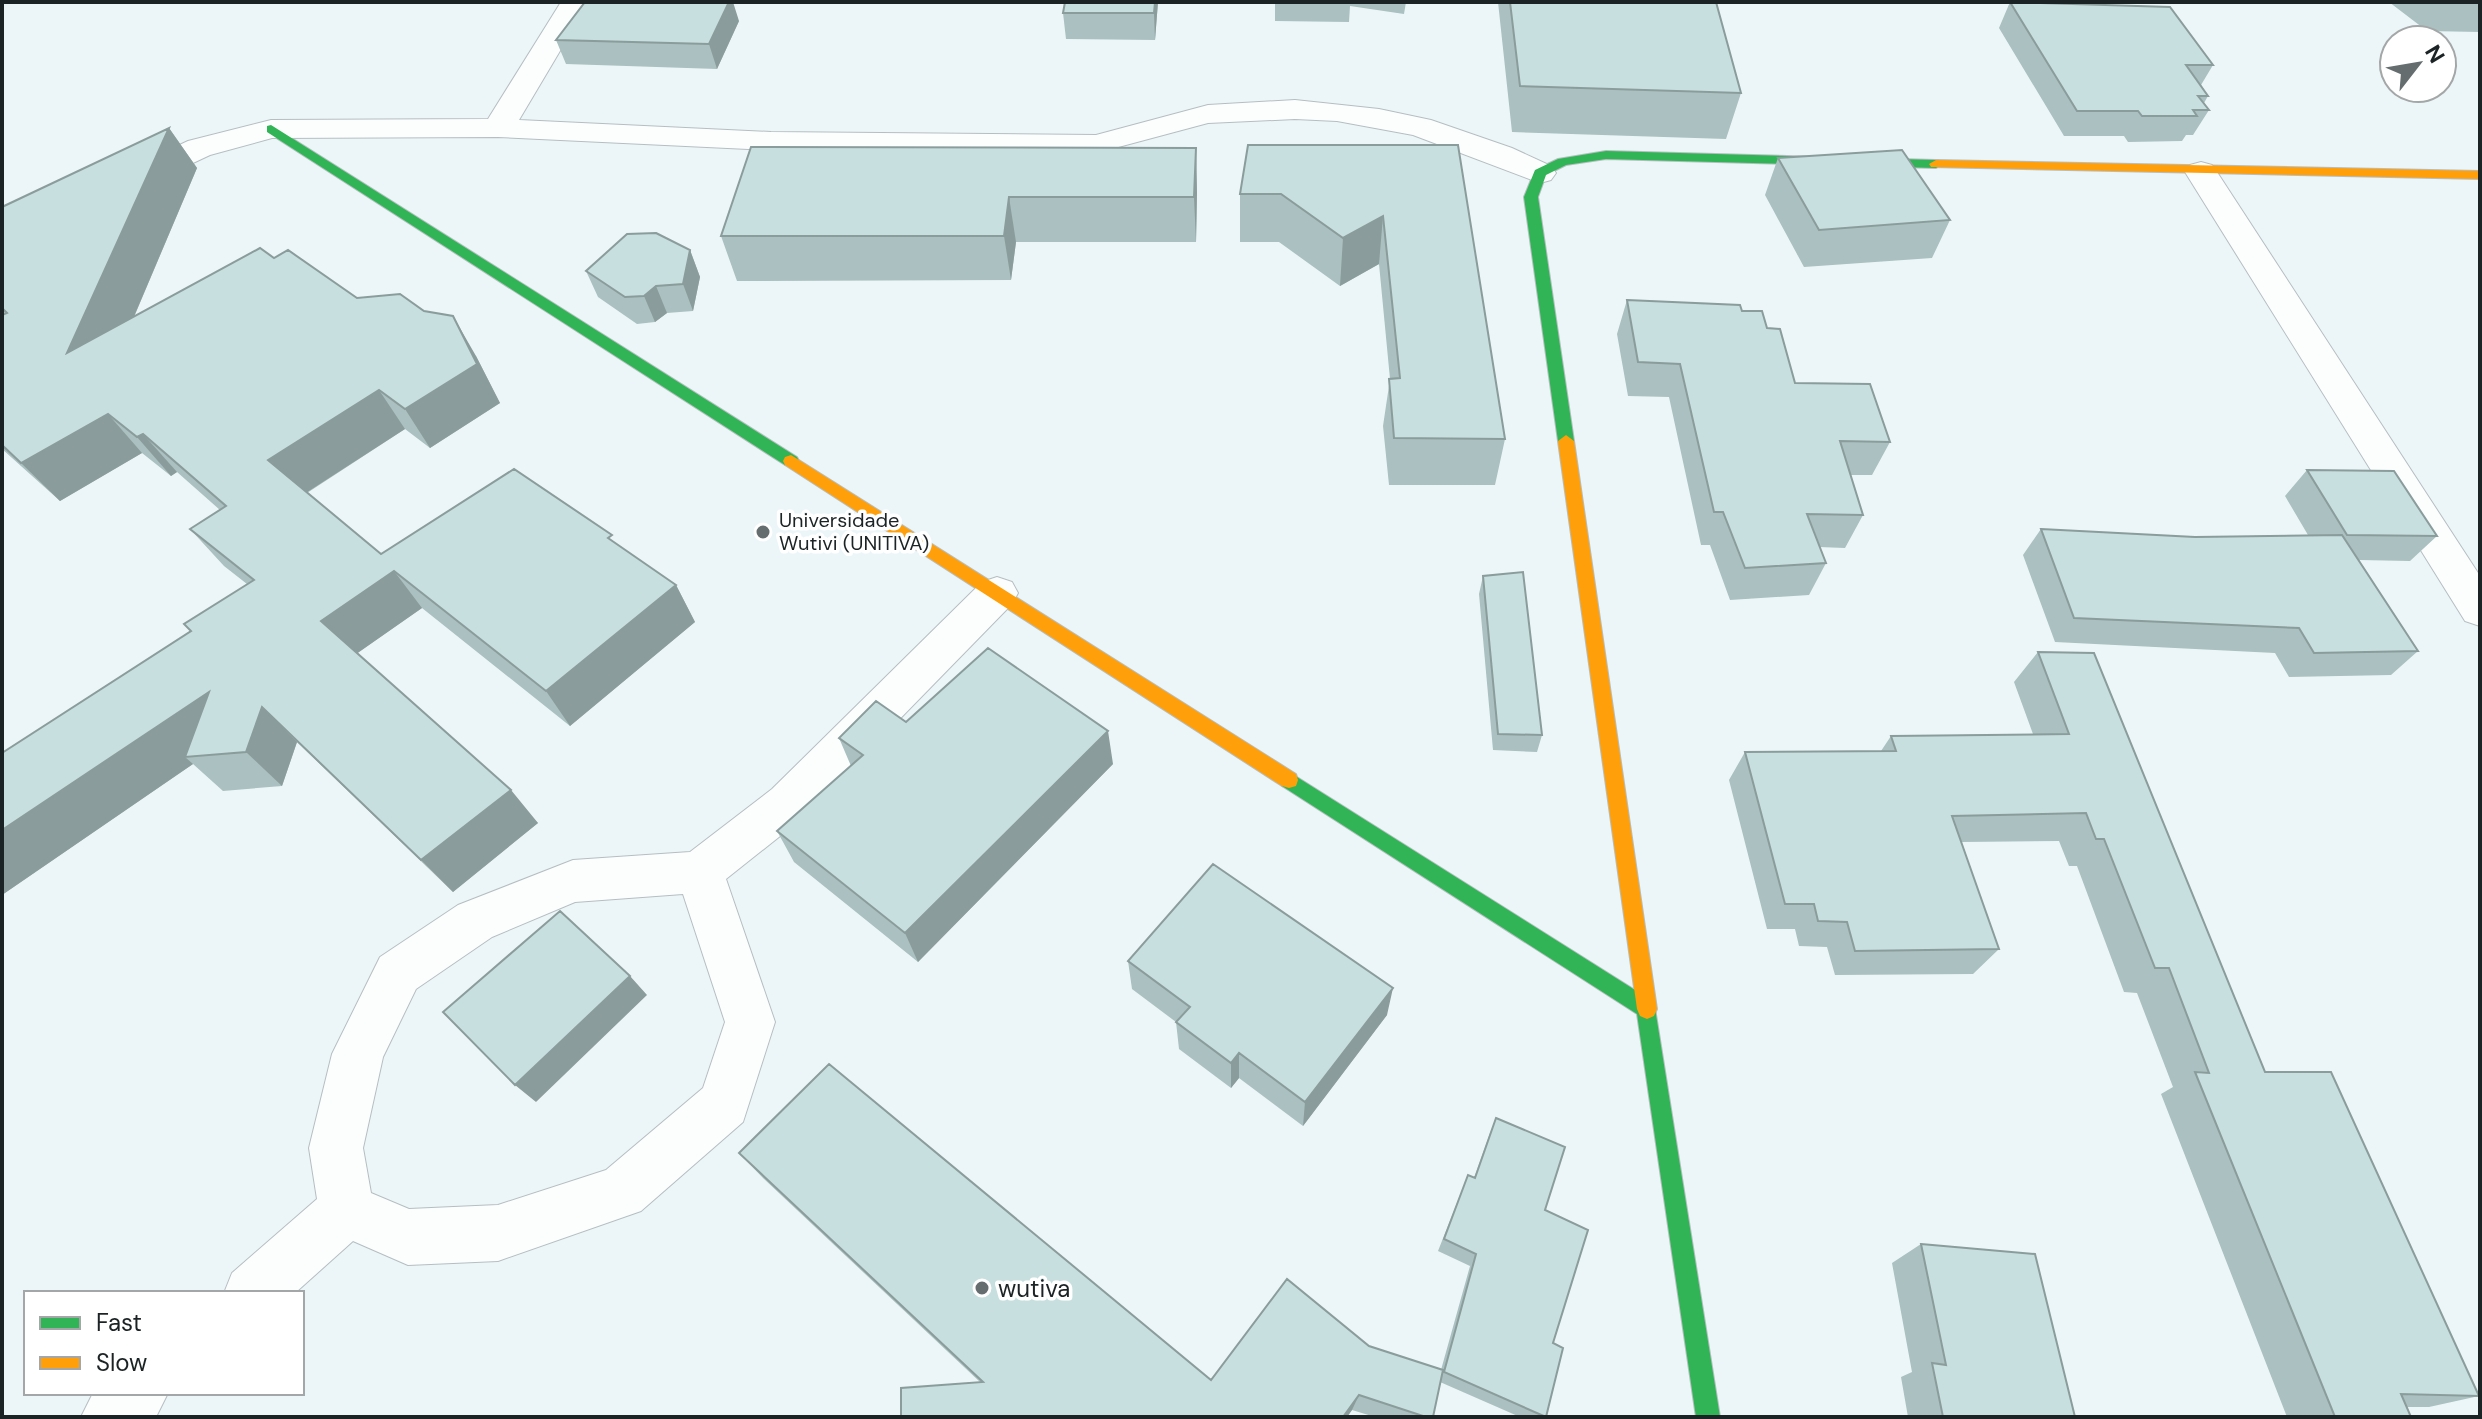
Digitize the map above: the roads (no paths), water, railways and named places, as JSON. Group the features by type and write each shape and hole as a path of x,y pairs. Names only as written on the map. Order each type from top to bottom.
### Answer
{"street":[{"path":"498,128 575,2"},
{"path":"100,195 199,148 271,129 498,128 771,141 1096,144 1127,139 1205,114 1323,111 1433,128 1487,146 1540,173"},
{"path":"271,129 1647,1009"},
{"path":"1708,1417 1531,197 1540,173 1563,162 1606,155 2201,172 2480,175"},
{"path":"2201,172 2480,610"},
{"path":"346,1210 336,1148 358,1054 398,973 475,921 573,881 700,872 788,803 997,593"},
{"path":"346,1210 408,1237 498,1233 622,1192 724,1104 750,1022 700,872"},
{"path":"254,1291 346,1210"},
{"path":"111,1417 136,1395"}],"place":[{"name":"Universidade Wutivi (UNITIVA)","path":"763,532"},
{"name":"wutiva","path":"982,1288"}]}
